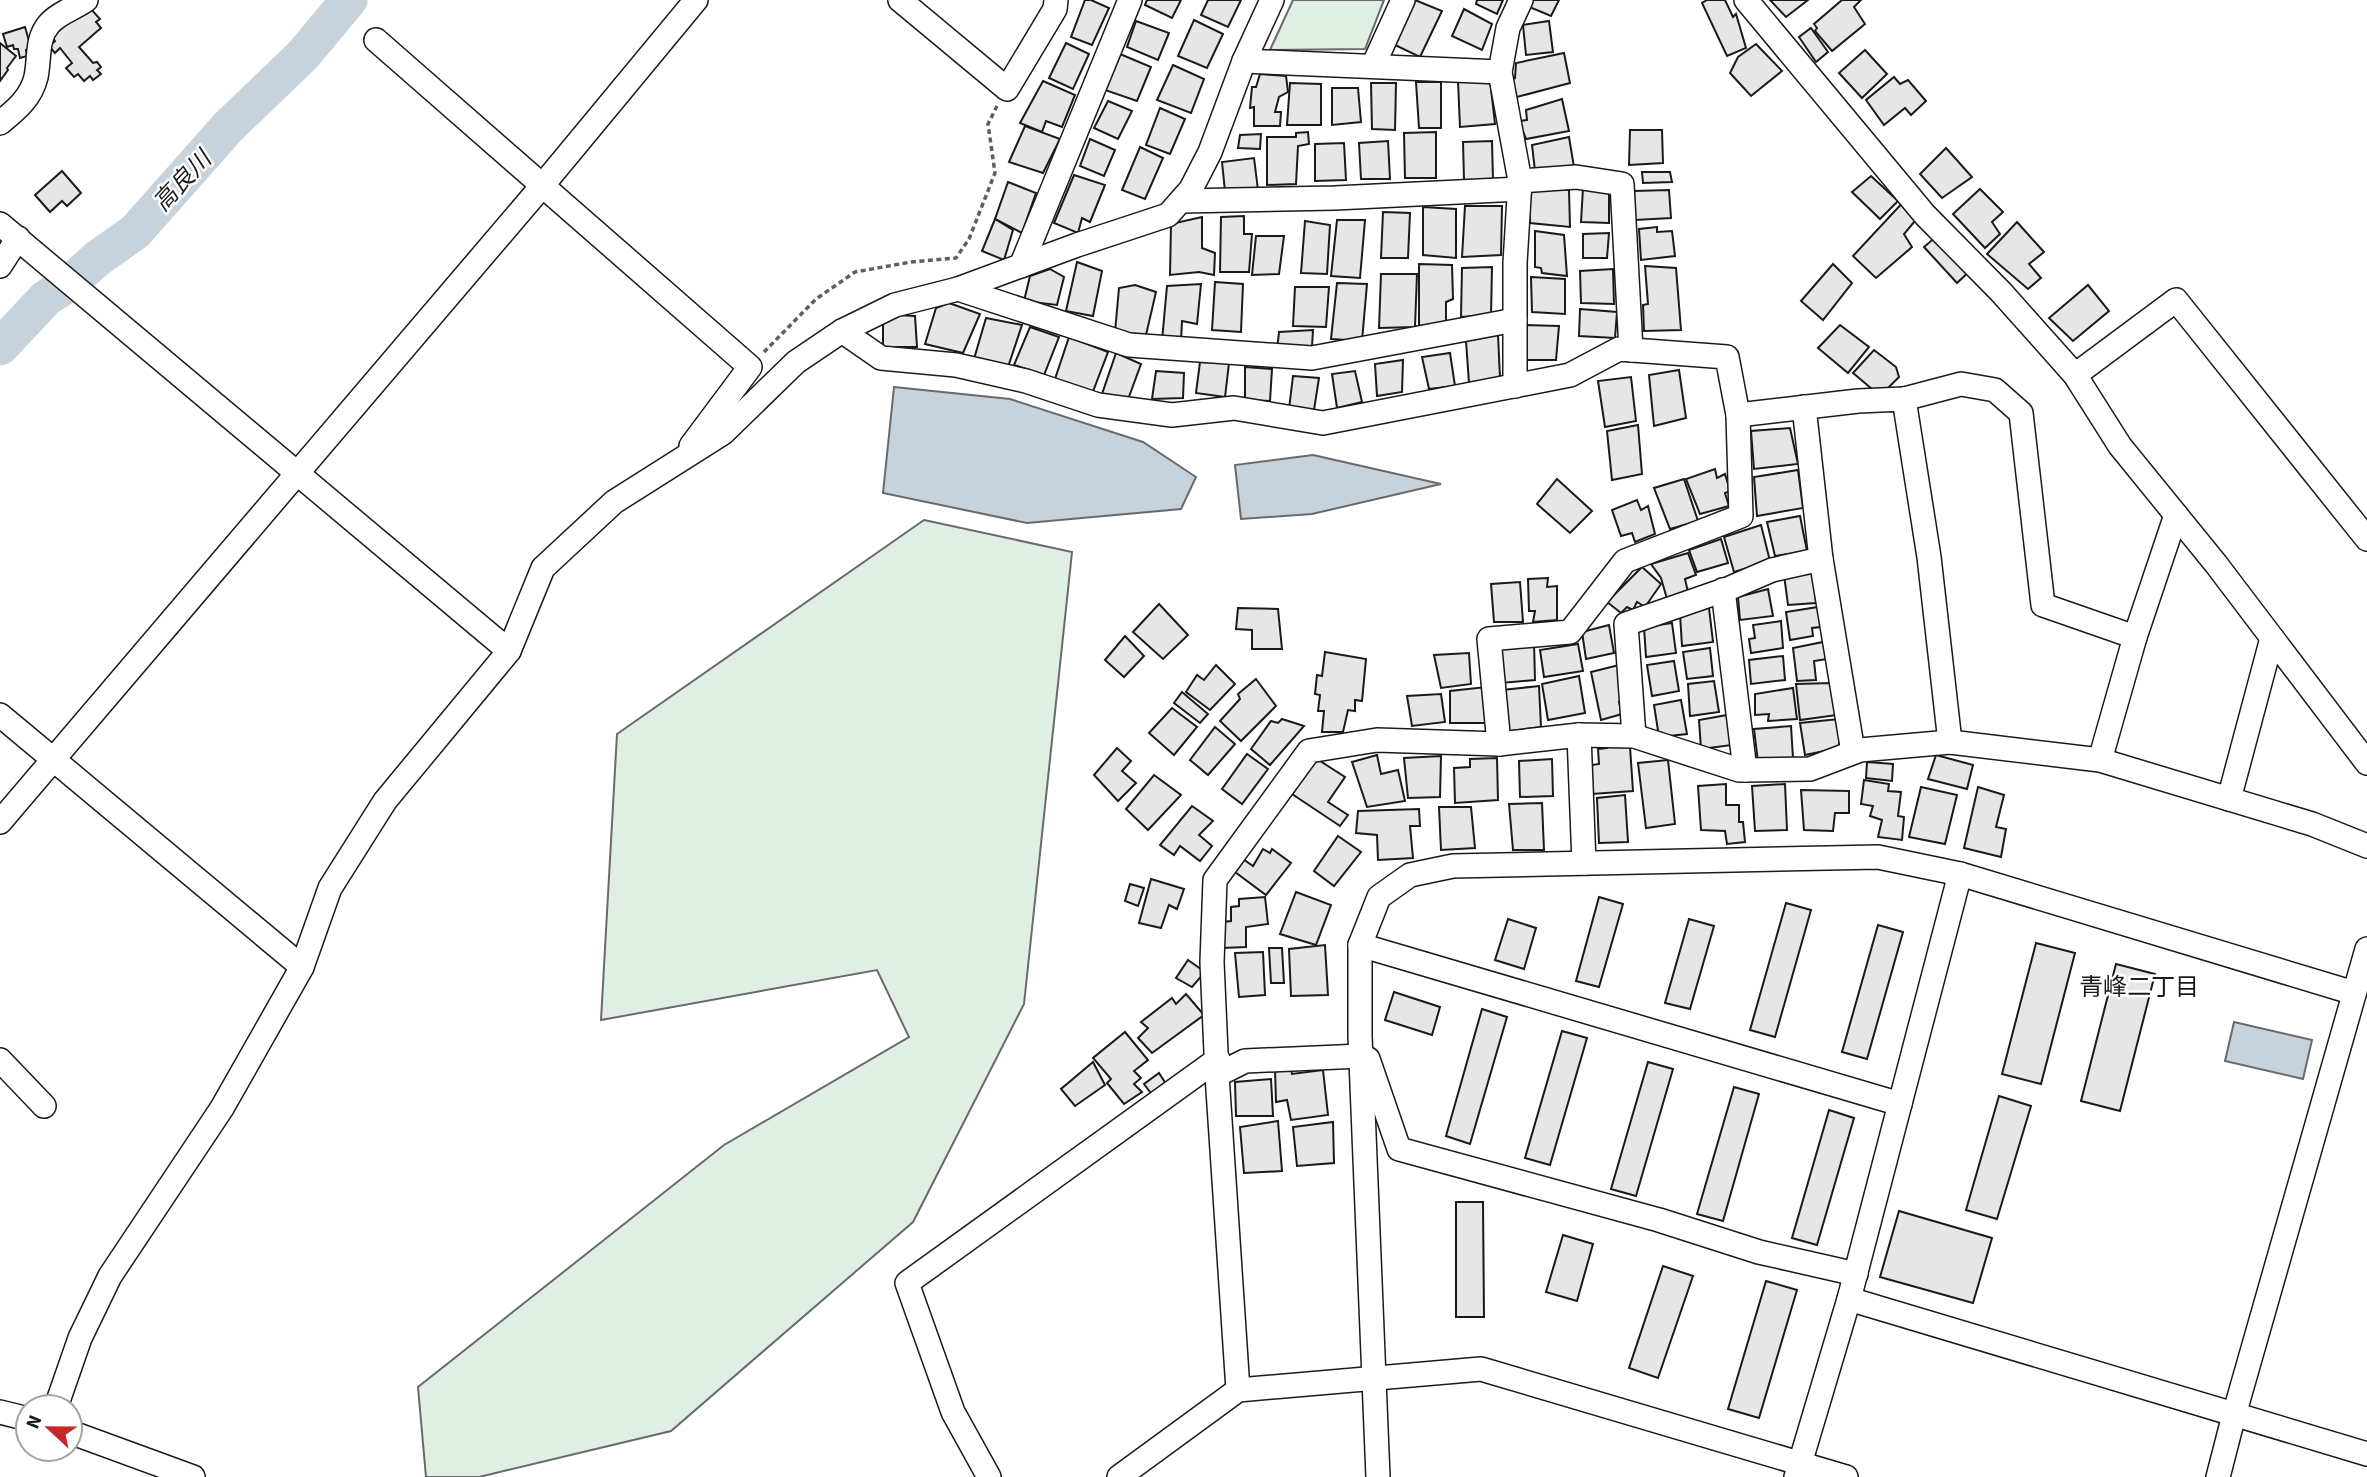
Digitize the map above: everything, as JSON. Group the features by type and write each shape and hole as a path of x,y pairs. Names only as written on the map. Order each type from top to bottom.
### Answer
{"street":[{"path":"0,123 26,101 36,78 43,31 54,10 86,0"},
{"path":"0,821 542,186 696,0"},
{"path":"900,0 1007,89 1055,9 1056,0"},
{"path":"1021,266 1130,0"},
{"path":"61,1393 80,1338 110,1276 222,1108 302,967 330,887 385,801 509,651 543,568 614,502 723,432 796,362 842,331 895,306 958,289 1168,215 1191,189 1210,152 1244,61 1272,0"},
{"path":"1373,66 1403,0"},
{"path":"1515,386 1515,263 1520,185 1500,72 1508,27 1521,0"},
{"path":"1746,0 1925,215 2001,292 2075,375 2120,446 2367,763"},
{"path":"376,40 750,367 683,457"},
{"path":"1244,61 1500,72"},
{"path":"1181,201 1335,198 1520,185 1577,177 1622,184 1631,350"},
{"path":"0,266 9,231 509,651"},
{"path":"958,289 1129,345 1312,358 1515,320"},
{"path":"2075,375 2176,300 2367,538"},
{"path":"842,331 881,358 956,365 1026,381 1098,405 1172,415 1234,408 1323,423 1570,375 1619,348 1727,357 1738,415 1741,516 1625,561 1570,632 1489,639 1499,744"},
{"path":"1738,415 1904,399 1961,384 1995,390 2021,413 2043,605 2135,637"},
{"path":"1904,399 1929,557 1950,742"},
{"path":"1804,407 1821,559 1853,752"},
{"path":"2100,760 2135,637 2176,515"},
{"path":"1634,736 1626,624 1772,570 1821,559"},
{"path":"1723,590 1745,770"},
{"path":"2229,799 2272,638"},
{"path":"0,715 302,967"},
{"path":"1580,735 1584,863"},
{"path":"1238,1390 1212,962 1215,880 1308,751 1377,740 1499,744 1580,735 1634,736 1745,770 1810,769 1860,750 1950,742 2100,760 2312,824 2367,846"},
{"path":"1378,1477 1361,1046 1360,945 1379,897 1410,875 1453,866 1878,857 1960,874 2354,993"},
{"path":"1798,1470 1856,1274 1960,874"},
{"path":"1360,945 1900,1104"},
{"path":"2218,1477 2367,949"},
{"path":"989,1477 953,1412 907,1283 1217,1067 1361,1046"},
{"path":"1361,1046 1399,1149 1659,1220 1759,1252 1856,1274"},
{"path":"2,1066 44,1106"},
{"path":"1849,1299 2367,1454"},
{"path":"1119,1477 1238,1390 1481,1369 1798,1470 1846,1477"},
{"path":"84,1437 193,1477"}],"path":[{"path":"750,367 816,299 855,272 911,262 956,258 969,239 995,173 988,124 1007,89"}],"green space":[{"path":"1293,0 1384,0 1365,49 1270,50"},
{"path":"924,520 1072,552 1024,1004 913,1222 671,1431 479,1477 426,1477 418,1387 724,1145 909,1037 877,970 601,1020 617,734"}],"shaded area":[{"path":"894,387 1010,399 1143,442 1196,477 1181,509 1027,523 883,493"},
{"path":"1313,455 1441,484 1312,514 1241,519 1235,465"},
{"path":"2234,1022 2312,1040 2303,1079 2225,1061"}],"building":[{"path":"1085,0 1109,8 1092,45 1071,37"},
{"path":"1147,0 1181,0 1172,18 1145,5"},
{"path":"1208,0 1241,0 1228,27 1201,15"},
{"path":"1415,0 1442,11 1420,57 1395,45"},
{"path":"1477,0 1503,0 1497,14 1476,4"},
{"path":"1530,0 1559,0 1551,16 1527,6"},
{"path":"1707,0 1725,0 1733,17 1736,14 1746,48 1727,56 1702,3"},
{"path":"1770,0 1808,0 1786,17"},
{"path":"1842,0 1861,0 1854,7 1865,24 1832,51 1815,31 1817,28 1814,24"},
{"path":"84,9 91,9 100,19 96,22 101,28 79,47 93,63 97,62 101,67 97,70 101,74 93,80 90,76 84,81 78,74 74,77 66,68 72,63 60,48 55,53 49,46 55,41 52,37"},
{"path":"1464,9 1492,24 1482,50 1452,36"},
{"path":"1194,20 1223,34 1207,68 1178,56"},
{"path":"1136,21 1169,33 1158,60 1127,47"},
{"path":"1549,21 1553,52 1526,55 1523,25"},
{"path":"25,27 31,48 26,50 27,56 20,58 18,49 14,49 13,45 7,47 3,34"},
{"path":"1811,28 1828,52 1816,62 1799,37"},
{"path":"0,43 16,56 0,81"},
{"path":"1066,43 1089,54 1073,89 1049,78"},
{"path":"1756,44 1782,71 1751,96 1730,73 1738,57"},
{"path":"1865,50 1887,74 1862,98 1839,73"},
{"path":"1564,53 1570,83 1513,98 1507,82 1515,78 1516,63"},
{"path":"1120,54 1151,67 1137,101 1105,90"},
{"path":"1173,65 1204,79 1191,113 1157,100"},
{"path":"1260,74 1286,76 1288,92 1279,97 1275,112 1281,112 1280,126 1254,126 1254,107 1250,108 1252,87 1256,87"},
{"path":"1894,77 1900,84 1908,80 1926,101 1911,115 1905,108 1884,125 1866,100"},
{"path":"1490,80 1495,124 1460,127 1458,81"},
{"path":"1043,81 1075,95 1062,127 1046,121 1042,132 1020,123"},
{"path":"1416,82 1441,82 1441,128 1419,128"},
{"path":"1290,83 1321,84 1321,125 1287,125"},
{"path":"1371,83 1396,83 1395,130 1372,129"},
{"path":"1332,88 1358,88 1361,122 1332,125"},
{"path":"1562,99 1569,131 1526,139 1519,121 1527,120 1526,110"},
{"path":"1108,101 1132,111 1118,139 1094,128"},
{"path":"1160,108 1185,119 1170,154 1146,145"},
{"path":"1025,126 1060,139 1043,173 1009,162"},
{"path":"1630,130 1662,130 1663,163 1629,165"},
{"path":"1308,132 1309,144 1298,146 1296,184 1267,185 1267,137 1296,137 1296,133"},
{"path":"1436,132 1436,178 1405,178 1404,133"},
{"path":"1261,134 1260,149 1238,148 1240,135"},
{"path":"1569,137 1574,167 1535,171 1532,145"},
{"path":"1090,139 1115,150 1104,176 1080,166"},
{"path":"1388,141 1390,179 1361,179 1359,143"},
{"path":"1492,141 1493,180 1464,180 1463,142"},
{"path":"1344,143 1346,180 1315,181 1315,144"},
{"path":"1140,147 1163,158 1145,199 1122,190"},
{"path":"1946,148 1972,177 1942,198 1920,174"},
{"path":"1254,158 1258,190 1225,191 1222,162"},
{"path":"62,171 81,193 67,206 62,201 50,212 35,195"},
{"path":"1642,172 1670,172 1672,182 1643,183"},
{"path":"1074,175 1105,185 1090,222 1082,218 1078,233 1054,223"},
{"path":"1871,176 1898,201 1880,219 1852,192"},
{"path":"1008,182 1036,193 1022,233 995,219"},
{"path":"1529,187 1569,190 1570,227 1530,223"},
{"path":"1583,188 1609,190 1609,223 1581,222"},
{"path":"1980,189 2003,212 1992,222 2000,234 1985,248 1953,214"},
{"path":"1669,190 1671,218 1635,220 1634,191"},
{"path":"1906,199 1920,215 1904,234 1912,247 1876,278 1853,256"},
{"path":"1465,206 1502,206 1501,255 1462,257"},
{"path":"1423,207 1456,209 1456,258 1423,255"},
{"path":"1383,212 1410,213 1408,258 1381,258"},
{"path":"1244,216 1244,234 1252,234 1249,272 1220,272 1221,217"},
{"path":"1202,217 1202,248 1215,253 1214,275 1199,272 1170,275 1171,224"},
{"path":"995,219 1013,230 1004,260 982,251"},
{"path":"1337,220 1365,220 1360,278 1331,276"},
{"path":"1305,221 1330,225 1327,274 1301,273"},
{"path":"2017,222 2044,252 2029,264 2041,278 2028,289 1987,254"},
{"path":"1657,227 1657,232 1672,231 1675,256 1641,260 1639,229"},
{"path":"1535,231 1564,235 1567,276 1542,273 1541,268 1535,267"},
{"path":"1609,233 1607,258 1583,258 1583,234"},
{"path":"1939,234 1973,268 1957,283 1924,247"},
{"path":"1256,236 1284,236 1279,274 1252,275"},
{"path":"1077,262 1102,271 1093,316 1066,311"},
{"path":"1419,264 1452,265 1453,299 1446,302 1446,323 1419,326"},
{"path":"1833,264 1852,283 1823,320 1801,301"},
{"path":"1645,266 1676,268 1681,330 1644,331 1643,305 1648,304"},
{"path":"1492,267 1491,315 1461,317 1462,268"},
{"path":"1050,269 1064,277 1057,305 1024,301 1030,276"},
{"path":"1613,269 1614,304 1581,303 1580,271"},
{"path":"1381,274 1417,274 1415,327 1379,328"},
{"path":"1531,277 1565,279 1565,314 1532,312"},
{"path":"1215,282 1243,284 1241,332 1212,330"},
{"path":"1337,283 1367,284 1362,341 1331,339"},
{"path":"1201,284 1197,324 1182,321 1181,341 1162,341 1167,286"},
{"path":"1135,285 1156,292 1146,335 1115,332 1119,288"},
{"path":"2088,285 2109,311 2073,341 2049,318"},
{"path":"1295,287 1329,287 1326,327 1293,326"},
{"path":"949,303 980,314 963,353 925,344 936,308"},
{"path":"1580,309 1617,312 1615,338 1579,336"},
{"path":"897,315 915,316 917,347 883,347 883,322"},
{"path":"986,318 1022,325 1008,367 974,359"},
{"path":"1525,325 1559,326 1556,360 1527,360"},
{"path":"1840,325 1869,347 1848,373 1818,348"},
{"path":"1030,327 1059,337 1044,375 1014,365"},
{"path":"1313,330 1312,347 1277,350 1279,332"},
{"path":"1498,335 1500,378 1469,383 1466,341"},
{"path":"1069,337 1108,352 1092,394 1054,382"},
{"path":"1874,350 1896,367 1899,377 1887,389 1872,389 1853,373"},
{"path":"1116,353 1141,364 1126,405 1102,394"},
{"path":"1450,353 1455,386 1429,389 1422,357"},
{"path":"1403,360 1402,392 1377,396 1375,364"},
{"path":"1200,362 1229,363 1225,397 1196,393"},
{"path":"1245,367 1272,369 1270,401 1245,400"},
{"path":"1679,370 1686,418 1654,426 1649,375"},
{"path":"1156,371 1184,373 1183,398 1152,399"},
{"path":"1355,371 1362,402 1337,408 1332,374"},
{"path":"1293,376 1319,378 1314,410 1289,409"},
{"path":"1631,377 1636,421 1605,427 1598,381"},
{"path":"1638,425 1642,474 1612,480 1607,431"},
{"path":"1790,428 1798,464 1754,469 1751,431"},
{"path":"1715,469 1717,478 1725,474 1730,491 1725,493 1729,506 1700,514 1686,479"},
{"path":"1798,470 1803,508 1757,516 1754,477"},
{"path":"1557,479 1592,511 1570,533 1537,504"},
{"path":"1684,479 1698,521 1670,529 1654,488"},
{"path":"1637,500 1641,510 1648,506 1655,534 1635,542 1632,533 1621,536 1612,510"},
{"path":"1800,516 1807,551 1775,556 1767,522"},
{"path":"1761,525 1770,561 1734,572 1724,537"},
{"path":"1721,539 1728,563 1697,572 1689,550"},
{"path":"1688,553 1696,575 1685,579 1688,592 1667,599 1661,578 1651,564"},
{"path":"1642,567 1661,584 1645,607 1637,602 1633,610 1627,607 1621,613 1607,602"},
{"path":"1813,573 1816,603 1788,605 1784,575"},
{"path":"1548,578 1547,587 1557,586 1557,620 1533,622 1535,611 1529,611 1528,579"},
{"path":"1520,582 1523,622 1494,622 1491,584"},
{"path":"1768,589 1773,616 1740,620 1738,597"},
{"path":"1159,604 1188,635 1163,659 1133,632"},
{"path":"1818,607 1821,627 1812,628 1813,636 1790,640 1786,612"},
{"path":"1238,608 1278,609 1282,649 1252,649 1252,630 1236,629"},
{"path":"1709,608 1713,642 1682,646 1680,614"},
{"path":"1781,621 1783,648 1751,653 1749,639 1755,638 1753,625"},
{"path":"1672,623 1676,653 1646,657 1644,627"},
{"path":"1609,625 1614,653 1586,659 1582,632"},
{"path":"1125,636 1144,656 1124,677 1105,660"},
{"path":"1534,642 1535,680 1501,683 1498,645"},
{"path":"1823,642 1827,659 1814,661 1816,680 1797,681 1793,648"},
{"path":"1578,644 1583,671 1544,677 1540,650"},
{"path":"1710,648 1713,676 1687,679 1683,652"},
{"path":"1325,652 1366,659 1362,701 1355,700 1355,711 1348,710 1343,732 1322,732 1324,711 1318,711 1320,695 1315,694 1317,675 1322,676"},
{"path":"1469,653 1471,684 1441,688 1434,655"},
{"path":"1783,656 1785,680 1751,684 1749,660"},
{"path":"1674,661 1679,691 1652,696 1647,665"},
{"path":"1216,665 1235,684 1210,710 1186,692 1197,675 1204,680"},
{"path":"1619,665 1625,700 1619,702 1622,714 1601,720 1591,672"},
{"path":"1579,676 1585,713 1548,720 1542,684"},
{"path":"1256,679 1276,706 1241,741 1220,721 1240,699 1238,694"},
{"path":"1714,681 1719,712 1690,716 1688,684"},
{"path":"1832,683 1837,715 1800,720 1796,684"},
{"path":"1539,686 1541,727 1504,732 1502,690"},
{"path":"1486,687 1486,723 1450,723 1450,691"},
{"path":"1793,688 1797,719 1768,721 1769,714 1755,715 1755,694"},
{"path":"1182,692 1208,714 1200,723 1174,703"},
{"path":"1441,694 1445,722 1412,726 1407,696"},
{"path":"1681,700 1687,734 1659,737 1654,705"},
{"path":"1172,708 1197,727 1174,755 1149,733"},
{"path":"1727,715 1732,745 1701,749 1699,720"},
{"path":"1282,719 1304,726 1270,765 1251,749 1271,721 1278,723"},
{"path":"1839,719 1839,748 1805,755 1800,723"},
{"path":"1791,726 1793,758 1758,762 1754,729"},
{"path":"1215,727 1235,744 1208,775 1190,760"},
{"path":"1610,742 1630,747 1633,791 1592,794 1592,765 1599,764 1598,749 1607,748"},
{"path":"1117,748 1131,761 1122,771 1136,783 1118,801 1094,775"},
{"path":"1247,754 1268,769 1242,804 1222,789"},
{"path":"1377,755 1381,774 1398,770 1405,801 1367,807 1352,762"},
{"path":"1936,755 1973,765 1967,789 1928,779"},
{"path":"1441,756 1440,797 1408,798 1404,758"},
{"path":"1497,758 1498,800 1455,803 1454,768 1470,767 1470,759"},
{"path":"1317,759 1345,777 1328,802 1348,815 1340,826 1292,794"},
{"path":"1552,759 1553,796 1520,797 1519,761"},
{"path":"1668,760 1675,824 1646,828 1638,763"},
{"path":"1867,762 1893,764 1892,781 1866,778"},
{"path":"1154,775 1181,795 1148,830 1126,809"},
{"path":"1864,780 1889,784 1888,791 1901,792 1898,816 1904,817 1902,840 1878,837 1882,820 1870,816 1873,806 1861,804"},
{"path":"1726,784 1726,805 1739,805 1739,822 1743,822 1745,842 1727,844 1725,831 1701,830 1698,786"},
{"path":"1785,784 1787,830 1755,831 1752,786"},
{"path":"1921,787 1957,795 1945,844 1909,837"},
{"path":"1978,787 2004,795 1996,827 2006,829 2001,857 1964,848"},
{"path":"1801,790 1849,791 1849,813 1835,813 1833,831 1804,830"},
{"path":"1625,795 1628,842 1599,843 1597,798"},
{"path":"1542,803 1544,850 1513,850 1509,804"},
{"path":"1192,806 1213,821 1199,835 1212,846 1200,861 1180,846 1174,855 1160,845"},
{"path":"1439,807 1471,807 1475,848 1441,850"},
{"path":"1419,809 1420,826 1410,826 1413,858 1378,860 1377,835 1356,833 1358,811"},
{"path":"1338,836 1361,852 1334,886 1314,871"},
{"path":"1263,849 1270,853 1272,849 1291,863 1266,895 1235,872 1243,859 1253,866"},
{"path":"1151,879 1184,889 1177,909 1169,905 1161,928 1139,923"},
{"path":"1130,884 1144,888 1138,906 1125,901"},
{"path":"1296,892 1331,905 1316,945 1280,934"},
{"path":"1265,897 1268,924 1246,927 1246,947 1222,948 1222,922 1231,921 1231,907 1239,906 1239,899"},
{"path":"1599,897 1623,904 1599,987 1576,981"},
{"path":"1786,903 1811,910 1775,1037 1750,1030"},
{"path":"1508,919 1536,928 1524,969 1495,960"},
{"path":"1689,919 1714,926 1690,1009 1665,1003"},
{"path":"1878,925 1903,932 1867,1059 1842,1052"},
{"path":"2036,943 2075,953 2041,1084 2002,1074"},
{"path":"1325,945 1328,995 1291,996 1289,949"},
{"path":"1269,948 1282,948 1284,983 1271,983"},
{"path":"1263,952 1265,995 1239,997 1235,953"},
{"path":"1188,960 1205,972 1192,987 1176,978"},
{"path":"2116,964 2155,974 2120,1111 2081,1101"},
{"path":"1394,992 1440,1007 1432,1035 1385,1020"},
{"path":"1186,994 1204,1015 1152,1053 1138,1038 1148,1028 1141,1022 1172,998 1176,1004"},
{"path":"1482,1009 1507,1017 1470,1144 1446,1136"},
{"path":"1562,1031 1587,1038 1550,1165 1525,1158"},
{"path":"1125,1032 1148,1060 1134,1071 1141,1078 1134,1084 1142,1092 1124,1104 1107,1083 1111,1079 1093,1058"},
{"path":"1093,1062 1105,1085 1075,1106 1061,1089"},
{"path":"1648,1062 1673,1069 1636,1196 1611,1189"},
{"path":"1291,1067 1292,1074 1323,1070 1328,1115 1291,1120 1287,1100 1276,1102 1275,1069"},
{"path":"1159,1073 1168,1087 1153,1096 1144,1084"},
{"path":"1271,1079 1273,1116 1236,1116 1235,1082"},
{"path":"1734,1087 1759,1094 1723,1221 1697,1214"},
{"path":"1999,1096 2031,1106 1997,1219 1966,1210"},
{"path":"1829,1110 1854,1118 1817,1245 1792,1238"},
{"path":"1278,1121 1282,1171 1244,1173 1240,1127"},
{"path":"1333,1122 1334,1163 1297,1166 1293,1127"},
{"path":"1456,1202 1483,1202 1484,1317 1456,1317"},
{"path":"1899,1211 1992,1238 1973,1303 1880,1277"},
{"path":"1563,1235 1593,1244 1577,1301 1546,1292"},
{"path":"1663,1266 1693,1276 1658,1378 1629,1368"},
{"path":"1766,1281 1797,1290 1759,1418 1728,1409"}],"waterway":[{"name":"高良川","path":"0,347 46,298 135,232 228,127 303,55 349,0"}],"district":[{"name":"青峰二丁目","path":"2139,987"}]}
